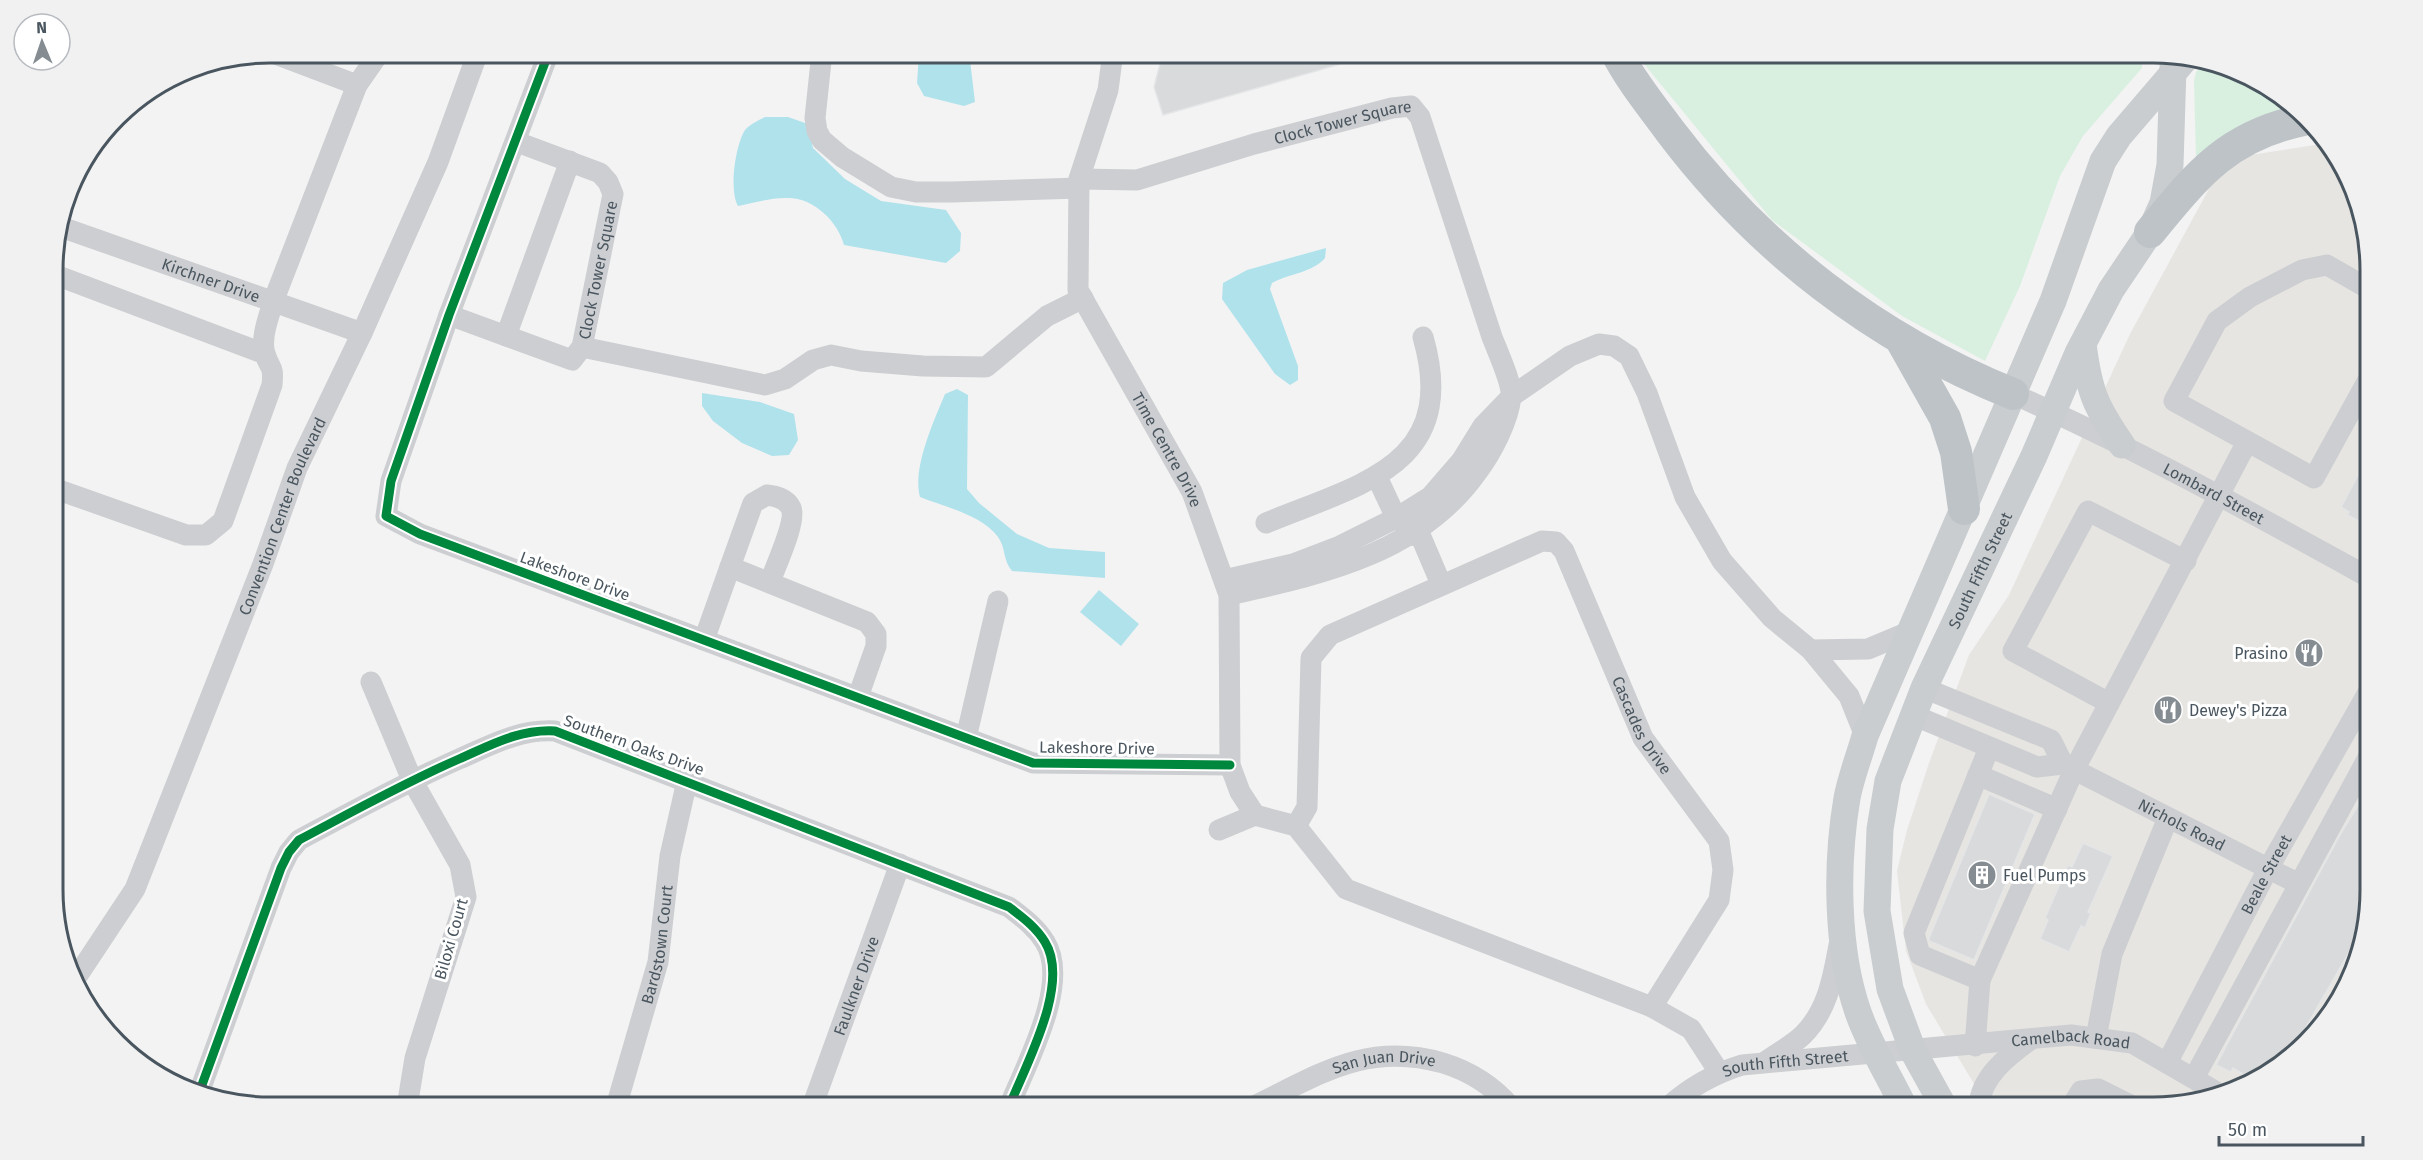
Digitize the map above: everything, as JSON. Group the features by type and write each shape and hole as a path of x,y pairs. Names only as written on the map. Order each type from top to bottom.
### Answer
{"highway":[{"path":"1619,63 1691,158 1767,240 1831,294 1901,340 1973,378 2013,394"},
{"path":"2150,232 2198,174 2222,154 2250,136 2296,122"},
{"path":"1901,340 1945,418 1956,452 1964,509"}],"main road":[{"name":"South Fifth Street","path":"1878,1053 1858,1012 1846,962 1843,923 1840,847 1848,796 1865,736 2070,258 2103,161 2119,136 2176,64"},
{"name":"South Fifth Street","path":"1912,1051 1890,989 1877,911 1880,829 1888,781 1912,715 2054,412 2083,342 2111,291 2150,232 2163,203 2170,165 2177,64"},
{"path":"2083,342 2088,384 2099,412 2122,445"},
{"path":"1911,631 1908,675 1912,715"},
{"path":"1912,1051 1938,1097"},
{"path":"1878,1053 1899,1097"}],"street":[{"path":"299,63 357,85"},
{"path":"63,491 186,535 206,535 223,521 272,385 274,369 265,354 264,335 273,302 357,85 373,63"},
{"name":"Convention Center Boulevard","path":"80,972 135,889 259,575 297,468 362,333 438,162 474,63"},
{"name":"Lakeshore Drive","path":"545,63 517,142 449,315 391,482 386,516 420,534 1033,763 1230,765"},
{"path":"821,63 814,117 822,141 842,157 891,188 940,192 1079,183"},
{"name":"Time Centre Drive","path":"1112,63 1108,90 1079,183 1078,290 1192,492 1226,587 1230,765 1240,792 1255,815"},
{"name":"Clock Tower Square","path":"1079,183 1137,180 1254,144 1392,108 1411,106 1420,117 1512,396"},
{"name":"Clock Tower Square","path":"449,315 572,360 582,347 613,194 608,182 600,173 517,142"},
{"path":"506,336 570,161"},
{"name":"Kirchner Drive","path":"67,228 362,333"},
{"path":"2360,284 2327,265 2302,270 2250,297 2217,321 2174,401 2314,478 2360,394"},
{"path":"63,278 265,354"},
{"path":"582,347 765,385 784,379 813,360 831,355 882,363 986,367 1047,316 1083,298"},
{"path":"1266,523 1377,477 1406,456 1426,420 1432,386 1423,338"},
{"path":"1226,587 1340,546 1398,517 1430,497 1462,460 1483,426 1512,396 1570,356 1599,344 1614,346 1629,356 1647,393 1685,497 1722,561 1772,618 1811,650 1849,696 1865,736"},
{"name":"Lombard Street","path":"2013,394 2221,495 2360,572"},
{"path":"1226,587 1287,582 1366,558 1412,535 1442,513 1470,483 1493,450 1512,396"},
{"path":"1975,1046 1980,980 2057,809 2068,767 2109,703 2247,442"},
{"path":"1377,477 1398,517 1412,535 1421,537 1442,584"},
{"path":"704,640 753,503 767,495 782,498 791,508 792,519 770,582"},
{"path":"2109,703 2013,651 2088,511 2186,561"},
{"name":"Cascades Drive","path":"1296,826 1307,807 1311,658 1330,635 1542,541 1556,542 1564,551 1643,738 1719,841 1723,870 1719,900 1652,1007"},
{"path":"730,567 867,622 876,634 876,646 858,698"},
{"path":"966,738 998,601"},
{"path":"1811,650 1868,650 1911,631"},
{"name":"Biloxi Court","path":"371,682 412,780 460,865 466,897 415,1058 409,1097"},
{"path":"1924,688 2051,740 2068,767"},
{"name":"Beale Street","path":"2167,1063 2268,869 2360,707"},
{"path":"1912,715 2037,767 2068,767"},
{"name":"Southern Oaks Drive","path":"202,1085 289,852 299,840 412,780 515,735 535,730 555,731 900,864 1009,907 1030,923 1046,944 1052,975 1050,1006 1013,1097"},
{"path":"1980,980 1920,955 1914,933 1989,747"},
{"name":"Nichols Road","path":"2068,767 2299,884"},
{"name":"Beale Street","path":"2194,1078 2360,772"},
{"path":"1978,775 2057,809"},
{"name":"Bardstown Court","path":"619,1097 658,962 670,856 687,781"},
{"path":"1219,830 1255,815 1296,826 1346,890 1652,1007 1691,1029 1719,1072"},
{"path":"2096,1038 2112,954 2168,818"},
{"name":"Faulkner Drive","path":"816,1097 900,864"},
{"path":"1764,1062 1804,1035 1821,1011 1831,991 1843,923"},
{"name":"Camelback Road","path":"1912,1051 2071,1035 2096,1038 2132,1043 2211,1088"},
{"path":"1979,1097 2000,1062 2031,1040"},
{"name":"South Fifth Street","path":"1679,1097 1689,1088 1719,1072 1742,1065 1912,1051"},
{"name":"San Juan Drive","path":"1273,1097 1342,1064 1370,1056 1414,1055 1461,1068 1490,1087 1500,1097"},
{"path":"2078,1097 2081,1091 2098,1089 2114,1097"}],"shaded area":[{"path":"2317,145 2332,166 2344,191 2353,216 2358,243 2360,270 2360,890 2356,931 2349,957 2332,994 2299,1036 2268,1062 2245,1076 2220,1086 2167,1097 1982,1097 1926,1004 1906,951 1897,871 1907,830 1969,655 2009,595 2130,334 2210,187 2244,156"}],"green space":[{"path":"1643,63 2142,63 2142,68 2083,136 2060,176 2020,286 1985,361 1902,316 1772,220"},
{"path":"2200,68 2232,79 2257,91 2283,111 2196,159 2194,81"}],"water":[{"path":"918,63 970,63 975,102 964,106 924,96 917,83"},
{"path":"765,117 788,117 808,124 813,148 845,179 881,201 946,210 961,233 960,251 946,263 844,245 830,219 814,206 795,198 773,199 738,206 734,190 734,168 741,137 752,124"},
{"path":"1326,248 1325,258 1320,263 1272,283 1270,289 1298,366 1298,380 1290,385 1275,374 1222,299 1223,283 1247,270"},
{"path":"957,389 968,395 967,489 979,503 1017,534 1049,548 1105,552 1105,578 1012,571 1007,563 1001,541 991,529 962,512 920,497 919,472 930,431 945,394"},
{"path":"702,393 760,402 794,414 798,440 789,455 772,456 742,443 713,421 702,406"},
{"path":"1099,590 1139,624 1121,646 1080,612"}],"building":[{"path":"1160,63 1344,63 1163,115 1154,87"},
{"path":"2360,472 2360,522 2347,515 2349,512 2341,507"},
{"name":"Fuel Pumps","path":"1989,794 2035,814 1974,960 1929,941 1929,938"},
{"path":"2360,802 2360,890 2356,931 2351,948 2304,1030 2279,1054 2246,1076 2233,1068 2231,1072 2216,1065 2341,833"},
{"path":"2083,843 2113,856 2088,912 2091,913 2085,928 2081,926 2069,952 2040,939 2048,920 2045,918 2068,865 2072,867"}],"cycle path":[{"path":"545,63 449,315 391,481 386,516 420,534 1033,763 1230,765"},
{"path":"202,1085 281,868 289,852 299,840 418,778 494,743 517,735 555,731 1009,907 1024,919 1045,942 1052,959 1053,980 1043,1025 1013,1097"}],"place":[{"name":"Prasino","path":"2309,653"},
{"name":"Dewey's Pizza","path":"2168,710"},
{"name":"Fuel Pumps","path":"1982,875"}]}
